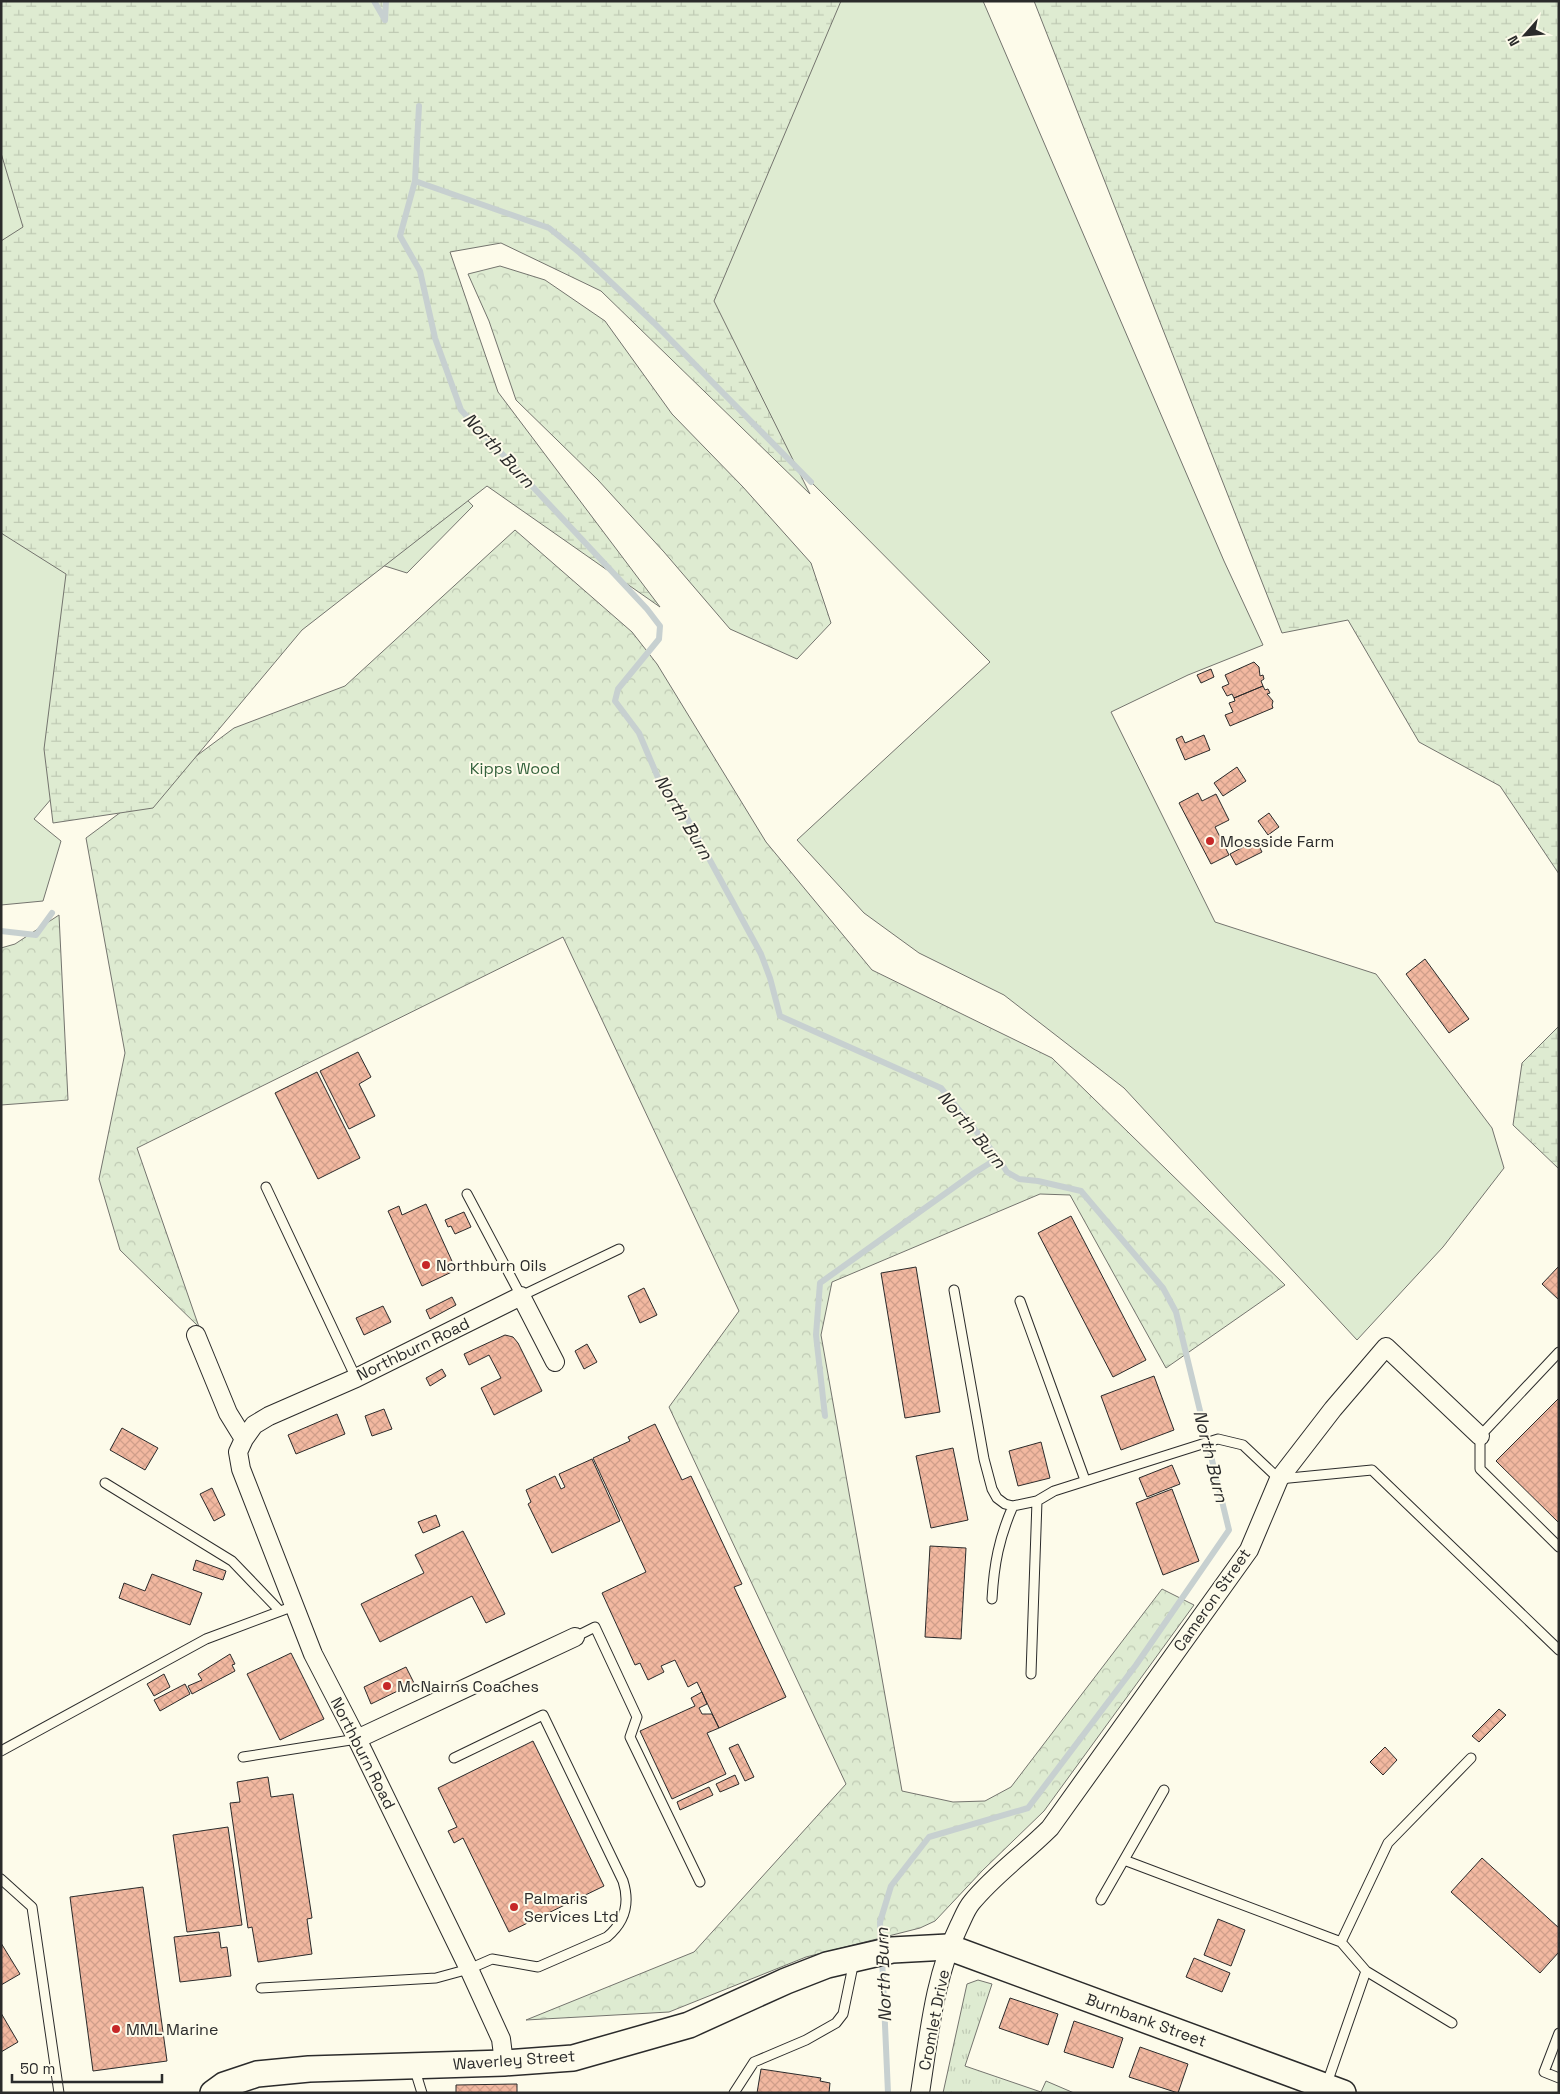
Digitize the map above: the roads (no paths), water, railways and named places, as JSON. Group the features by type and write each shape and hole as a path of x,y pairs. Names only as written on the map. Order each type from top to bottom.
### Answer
{"main road":[{"name":"Waverley Street","path":"213,2093 224,2085 257,2074 309,2069 504,2063 573,2058 688,2025 786,1981 827,1966 873,1954 948,1948"},
{"name":"Burnbank Street","path":"948,1948 1334,2090"}],"street":[{"name":"Northburn Road","path":"504,2063 501,2039 469,1969 357,1739 313,1654 287,1609 241,1469 238,1452 254,1425 269,1416 356,1378 521,1296"},
{"path":"521,1296 555,1362"},
{"path":"196,1335 228,1413 244,1439"},
{"name":"Cameron Street","path":"948,1948 970,1904 992,1879 1024,1854 1050,1828 1249,1550 1279,1479 1333,1410 1386,1347 1480,1436"},
{"path":"357,1739 575,1637"},
{"name":"Cromlet Drive","path":"920,2093 939,1982 948,1948"}],"lane":[{"path":"266,1187 356,1378"},
{"path":"468,1194 521,1296 620,1250"},
{"path":"954,1290 984,1459 992,1489 997,1498 1004,1504 1013,1506 1037,1501 1054,1491 1085,1480 1218,1439 1243,1446 1279,1479 1372,1470 1559,1650"},
{"path":"1020,1301 1085,1480"},
{"path":"1559,1352 1480,1436 1480,1468 1559,1547"},
{"path":"1,1751 206,1639 287,1609 232,1561 105,1484"},
{"path":"1031,1674 1037,1501"},
{"path":"992,1599 994,1565 999,1543 1013,1506"},
{"path":"575,1637 594,1627 637,1717 630,1736 700,1882"},
{"path":"261,1988 436,1978 469,1969 492,1959 538,1967 607,1937 619,1924 625,1912 627,1900 624,1881 543,1715 454,1758"},
{"path":"243,1757 357,1739"},
{"path":"1341,1942 1388,1843 1471,1758"},
{"path":"1101,1900 1164,1790"},
{"path":"1124,1860 1341,1942 1366,1971 1452,2023"},
{"path":"1,1878 32,1907 59,2093"},
{"path":"734,2093 754,2062 806,2040 836,2023 843,2014 873,1954"},
{"path":"1334,2090 1366,1971"},
{"path":"1559,2034 1544,2072 1559,2078"},
{"path":"414,2066 422,2093"}],"waterway":[{"path":"374,1 385,20"},
{"name":"North Burn","path":"385,20 386,1"},
{"name":"North Burn","path":"419,106 415,181 400,236 420,271 435,338 461,410 647,609 660,626 659,639 618,689 615,701 639,733 659,780 681,807 761,954 770,978 780,1016 941,1088 998,1158 1007,1172 1019,1179 1038,1181 1081,1191 1163,1288 1176,1312 1229,1530 1136,1665 1028,1808 929,1837 891,1886 880,1922 881,1947"},
{"path":"415,181 549,228 580,253 654,323 811,482"},
{"path":"1,931 36,935 52,913"},
{"path":"825,1416 816,1335 820,1283 974,1173 998,1158"},
{"name":"North Burn","path":"882,1957 888,2093"}],"place":[{"name":"Mossside Farm","path":"1210,841"},
{"name":"Northburn Oils","path":"426,1265"},
{"name":"McNairns Coaches","path":"387,1686"},
{"name":"Palmaris Services Ltd","path":"514,1907"},
{"name":"MML Marine","path":"116,2029"}],"park label":[{"name":"Kipps Wood","path":"515,768"}]}
